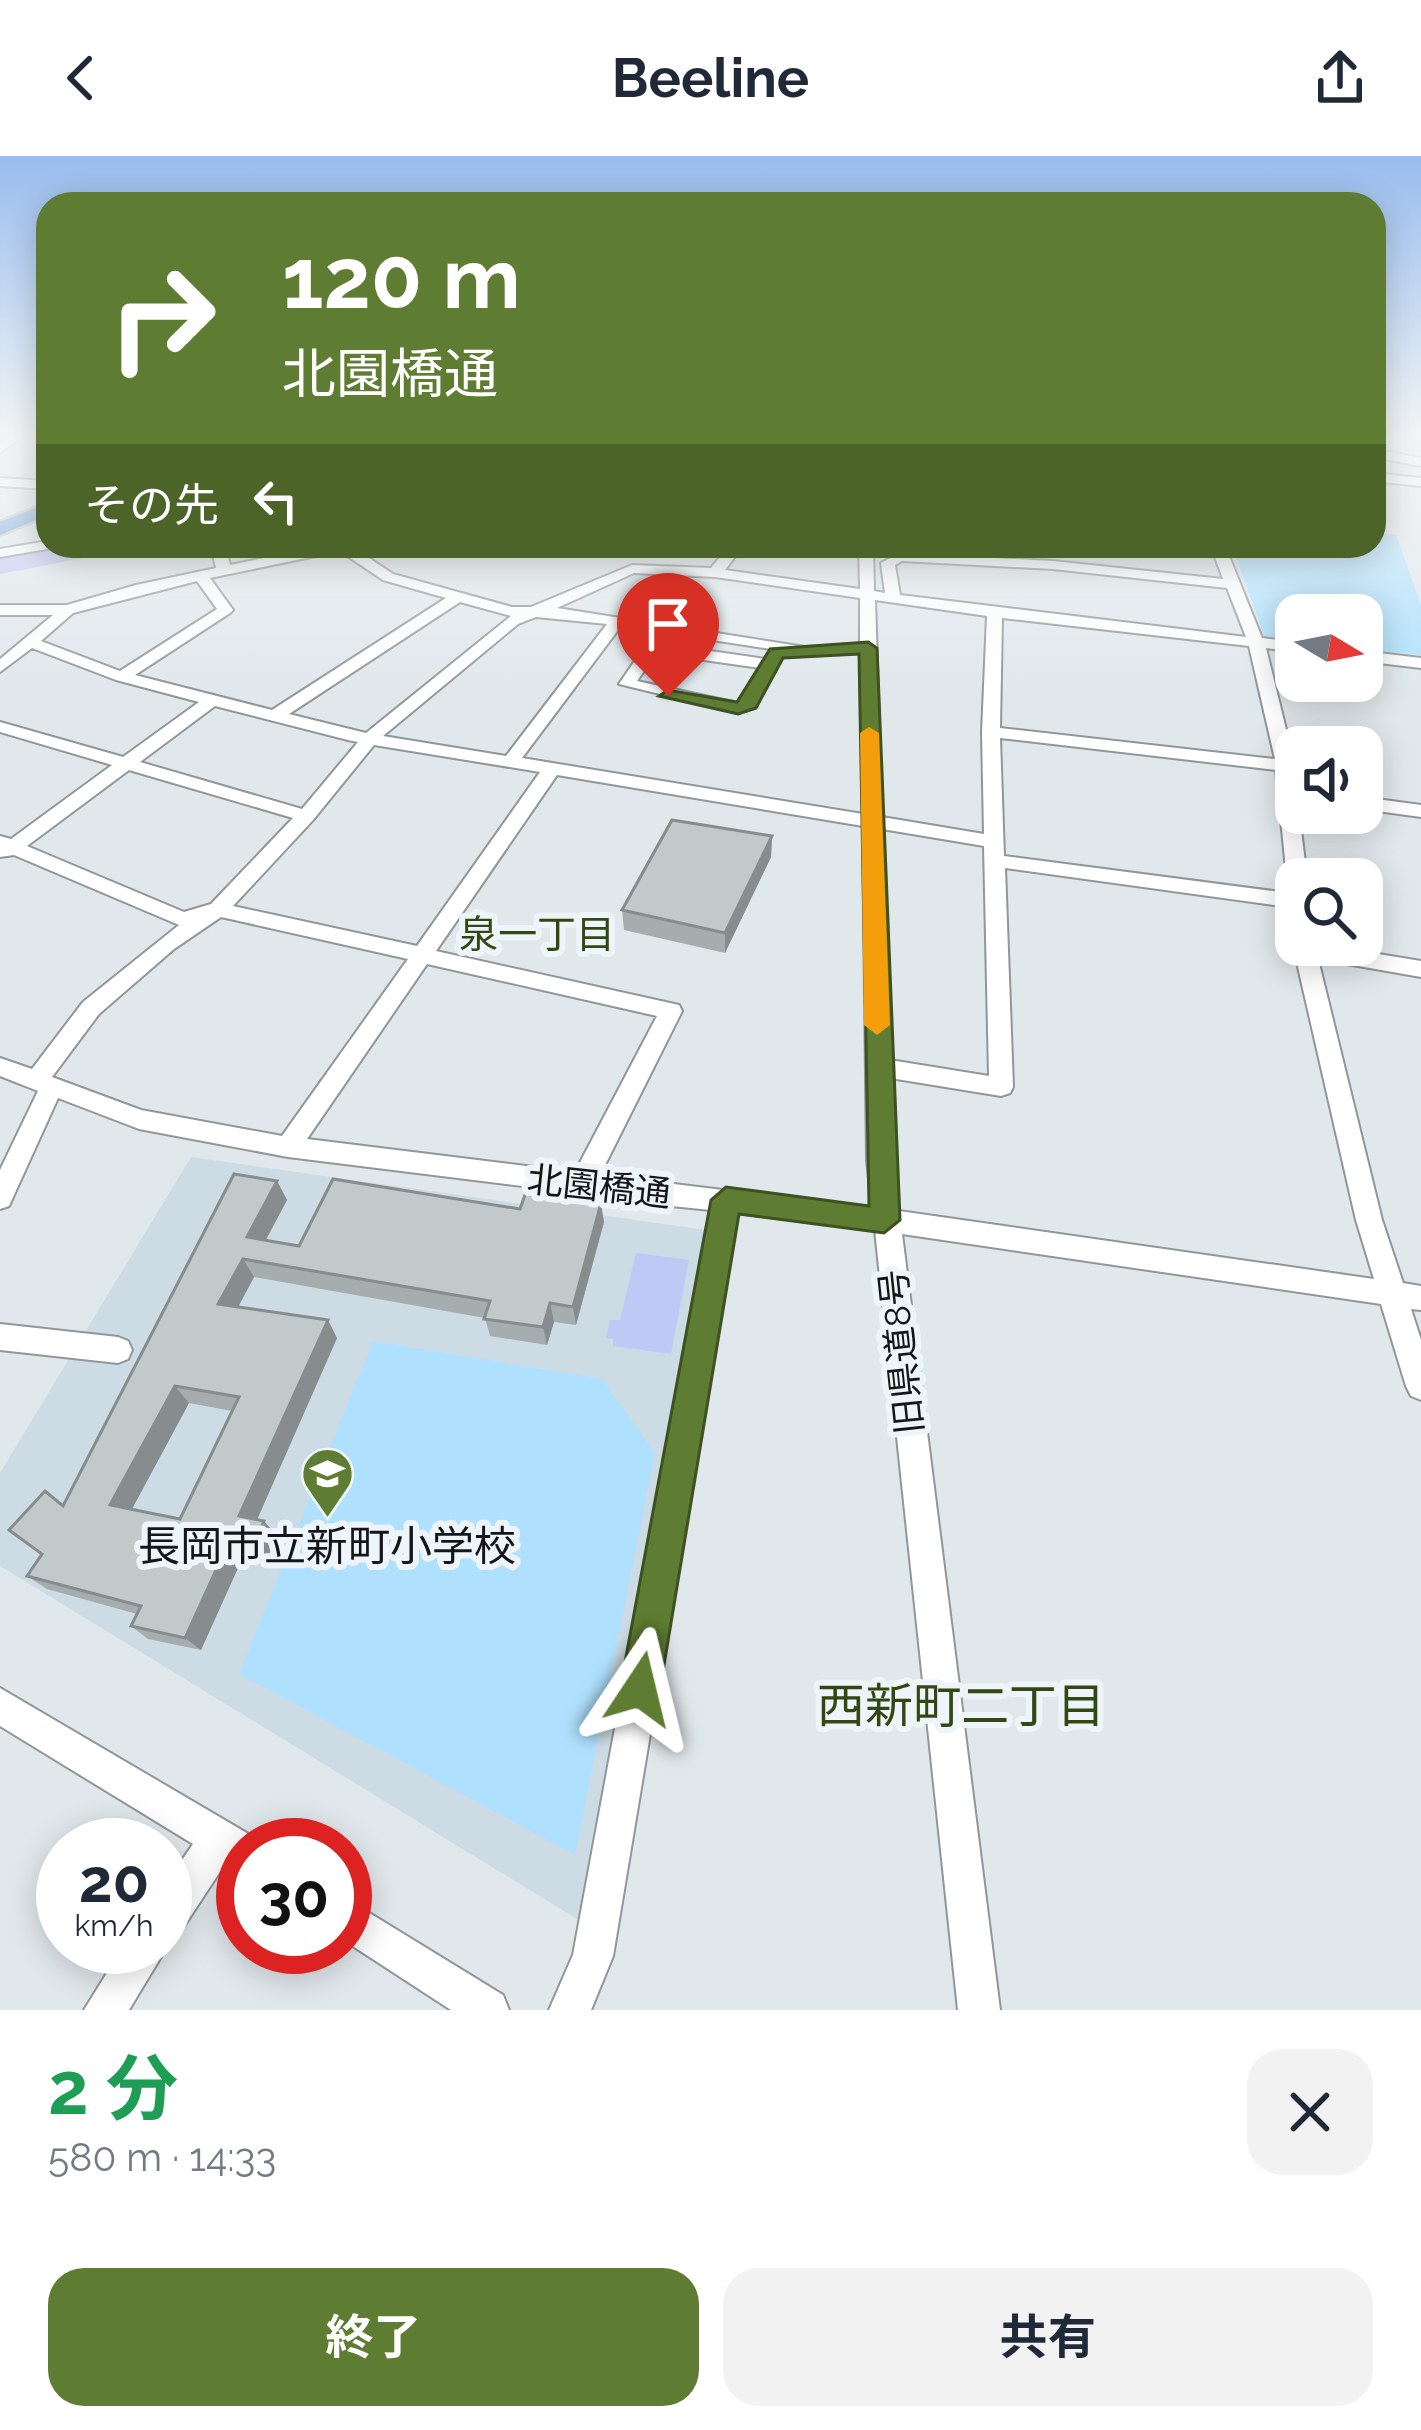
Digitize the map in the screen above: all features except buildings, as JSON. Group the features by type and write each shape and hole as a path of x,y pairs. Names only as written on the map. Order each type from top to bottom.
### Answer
{"street":[{"path":"0,553 36,546"},
{"path":"221,558 224,570"},
{"path":"0,610 68,610 284,558"},
{"path":"360,558 388,577 534,615 617,621 799,649"},
{"path":"715,573 727,558"},
{"name":"旧県道8号","path":"869,558 879,596 868,648 884,1220 979,2010"},
{"path":"879,596 888,563 898,558"},
{"path":"919,558 1053,565 1232,584"},
{"path":"1222,558 1255,642 1276,726"},
{"path":"0,1198 43,1086 91,1008 166,944 218,909 306,816 371,736 513,621 640,567 1275,644"},
{"path":"122,676 225,610 201,576"},
{"path":"276,715 456,598"},
{"path":"0,667 68,610"},
{"path":"877,1067 1001,1087 992,732 995,613"},
{"path":"510,762 617,621"},
{"path":"33,643 122,676 371,736 551,770 870,820 995,851 1275,898"},
{"path":"769,665 662,649 649,652 627,685 738,708 749,704 776,652 868,648"},
{"path":"1383,658 1421,663"},
{"path":"5,849 212,700"},
{"path":"0,727 306,816"},
{"path":"992,732 1275,765"},
{"path":"288,1147 551,770"},
{"path":"1383,806 1421,811"},
{"path":"5,849 183,919 218,909 671,1011 580,1186"},
{"path":"1383,962 1421,969"},
{"path":"1309,966 1336,1097 1407,1296 1421,1386"},
{"name":"北園橋通","path":"0,1067 139,1119 288,1147 884,1220 954,1235 1407,1296"},
{"path":"571,2010 593,1956 726,1200"},
{"path":"0,1337 118,1350"},
{"path":"0,1706 216,1837"},
{"path":"192,1890 216,1863"},
{"path":"372,1935 488,2010"},
{"path":"105,2010 129,1974"}],"shaded area":[{"path":"1386,534 1396,535 1421,605 1421,655 1383,651 1383,594 1275,594 1275,639 1265,638 1236,558 1386,558"},
{"name":"長岡市立新町小学校","path":"191,1157 706,1230 582,1922 0,1566 0,1473"},
{"path":"636,1253 689,1260 671,1354 613,1346 613,1339 606,1338 610,1320 620,1320"},
{"path":"373,1341 602,1379 655,1453 575,1855 239,1674"}],"waterway":[{"path":"0,566 44,558"}],"slow traffic":[{"path":"869,733 877,1025"}],"place":[{"name":"長岡市立新町小学校","path":"327,1520"}],"district":[{"name":"泉一丁目","path":"537,934"},
{"name":"西新町二丁目","path":"961,1706"}],"route":[{"path":"640,1689 726,1200 884,1220 868,648 776,652 749,704 738,708 668,696"}]}
